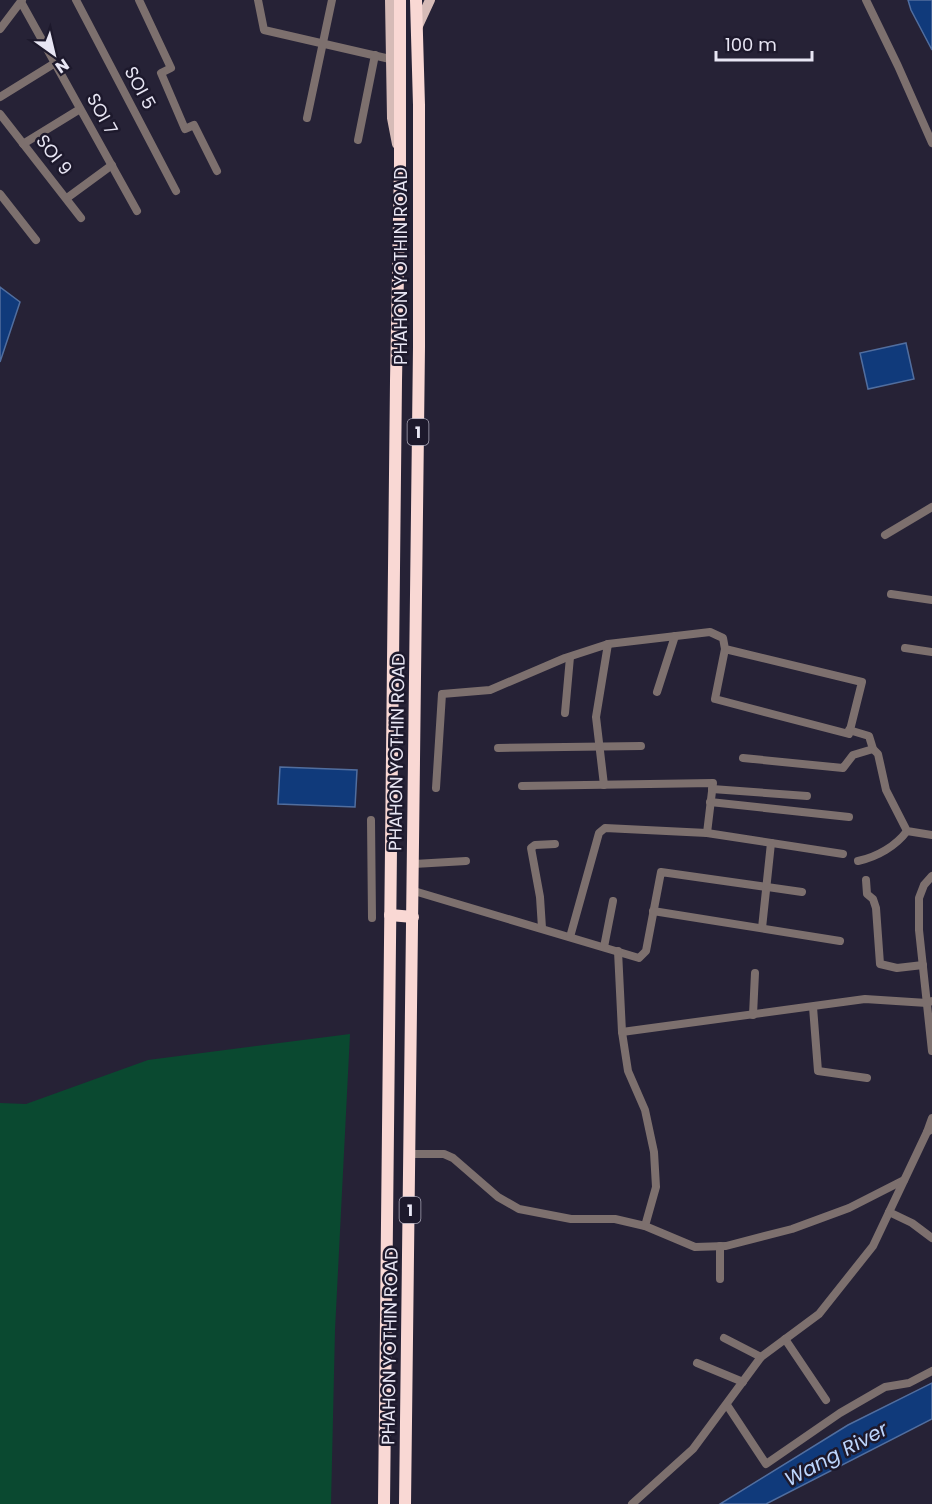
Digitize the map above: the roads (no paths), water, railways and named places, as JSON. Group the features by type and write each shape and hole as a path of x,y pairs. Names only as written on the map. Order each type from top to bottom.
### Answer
{"highway":[{"name":"PHAHON YOTHIN ROAD","path":"384,1504 400,0"},
{"name":"PHAHON YOTHIN ROAD","path":"405,1504 419,347 416,0"},
{"path":"390,915 413,917"}],"main road":[{"name":"1","path":"390,0 392,118 400,165"},
{"path":"418,26 430,0"}],"street":[{"name":"SOI 5","path":"76,0 176,191"},
{"path":"139,0 171,68 161,73 185,129 194,125 217,171"},
{"path":"258,0 264,30 390,58"},
{"path":"307,118 332,0"},
{"path":"866,0 932,143"},
{"path":"0,29 22,1"},
{"name":"SOI 7","path":"22,1 137,211"},
{"path":"358,140 375,55"},
{"path":"0,97 55,63"},
{"path":"23,144 80,109"},
{"name":"SOI 9","path":"0,114 81,218"},
{"path":"67,198 112,165"},
{"path":"0,194 36,240"},
{"path":"885,535 932,507"},
{"path":"891,594 932,600"},
{"path":"436,788 442,694 490,690 608,644 710,632 723,638 725,649 715,699 849,734 862,682 725,649"},
{"path":"657,692 675,636"},
{"path":"604,785 596,717 608,644"},
{"path":"905,648 932,652"},
{"path":"565,713 570,657"},
{"path":"849,730 869,736 873,749 878,754 886,790 907,831"},
{"path":"498,748 641,746"},
{"path":"743,758 843,768 853,755 873,749"},
{"path":"522,786 713,783 707,833"},
{"path":"712,789 807,796"},
{"path":"710,802 849,817"},
{"path":"371,820 372,918"},
{"path":"570,937 599,833 608,827 707,833 843,854"},
{"path":"907,831 932,835"},
{"path":"858,861 872,858 896,843 907,831"},
{"path":"762,928 771,843"},
{"path":"542,928 540,897 531,848 535,845 555,844"},
{"path":"414,864 466,861"},
{"path":"414,891 639,958 646,951 661,872 802,892"},
{"path":"932,876 924,885 919,898 919,930 922,965 930,1002 932,1051"},
{"path":"866,880 867,892 876,908 880,964 897,968 922,965"},
{"path":"604,947 613,901"},
{"path":"653,911 840,941"},
{"path":"618,951 622,1032 628,1071 645,1110 654,1152 656,1187 645,1226"},
{"path":"753,1015 755,973"},
{"path":"622,1032 865,999 930,1002"},
{"path":"813,1007 818,1071 867,1078"},
{"path":"632,1504 693,1449 762,1357 813,1319 873,1246 930,1131 932,1118"},
{"path":"411,1154 444,1154 453,1158 498,1197 519,1209 571,1219 615,1219 645,1226 695,1246 720,1246 792,1229 849,1209 904,1180"},
{"path":"889,1212 912,1223 932,1238"},
{"path":"720,1246 720,1279"},
{"path":"724,1338 762,1357"},
{"path":"785,1339 826,1400"},
{"path":"697,1364 744,1382"},
{"path":"727,1405 766,1464 840,1413 885,1387 909,1383 932,1371"}],"water":[{"path":"908,0 932,0 932,50 911,10"},
{"path":"0,287 20,302 0,362"},
{"path":"906,343 914,379 868,389 860,353"},
{"path":"280,767 357,770 355,807 278,804"},
{"name":"Wang River","path":"932,1383 932,1419 766,1504 720,1504 848,1425"}]}
